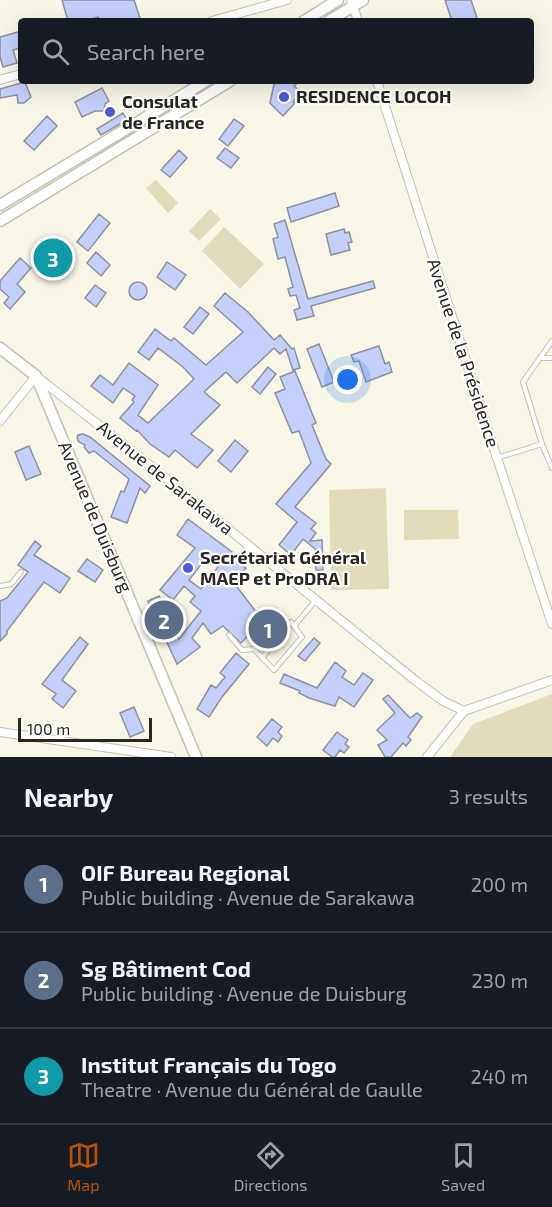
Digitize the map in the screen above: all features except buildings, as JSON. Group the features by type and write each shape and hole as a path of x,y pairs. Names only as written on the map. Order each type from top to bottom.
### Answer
{"street":[{"path":"223,18 287,0"},
{"path":"309,18 338,0"},
{"path":"333,18 352,3 363,0"},
{"path":"352,3 357,18"},
{"path":"0,80 18,75"},
{"path":"0,205 201,84"},
{"path":"0,221 225,84"},
{"name":"Avenue de la Présidence","path":"378,84 552,624"},
{"path":"123,131 130,141"},
{"path":"103,143 110,153"},
{"path":"0,348 36,376 0,421"},
{"name":"Avenue de Sarakawa","path":"36,376 416,681 443,701 464,711"},
{"name":"Avenue de Duisburg","path":"36,376 196,757"},
{"path":"427,757 464,711 552,680"},
{"path":"0,732 171,757"}],"lane":[{"path":"552,340 524,379 523,386 552,468"},
{"path":"539,358 552,358"},
{"path":"497,458 542,444"},
{"path":"0,586 11,584 21,572"},
{"path":"295,626 316,599"},
{"path":"229,635 242,650 254,649 274,670 302,637 291,622 280,635"},
{"path":"262,658 276,641"}],"shaded area":[{"path":"156,180 178,203 168,213 146,188"},
{"path":"210,209 221,219 199,241 189,231"},
{"path":"224,227 264,264 240,289 202,251"},
{"path":"386,488 389,589 331,590 329,490"},
{"path":"404,510 458,510 459,539 404,540"},
{"path":"552,694 552,757 450,757 473,724"}],"place":[{"name":"RESIDENCE LOCOH","path":"284,97"},
{"name":"Consulat de France","path":"110,112"},
{"name":"Institut Français du Togo","path":"53,258"},
{"name":"Secrétariat Général MAEP et ProDRA I","path":"188,568"},
{"name":"Sg Bâtiment Cod","path":"164,620"},
{"name":"OIF Bureau Regional","path":"268,629"}]}
